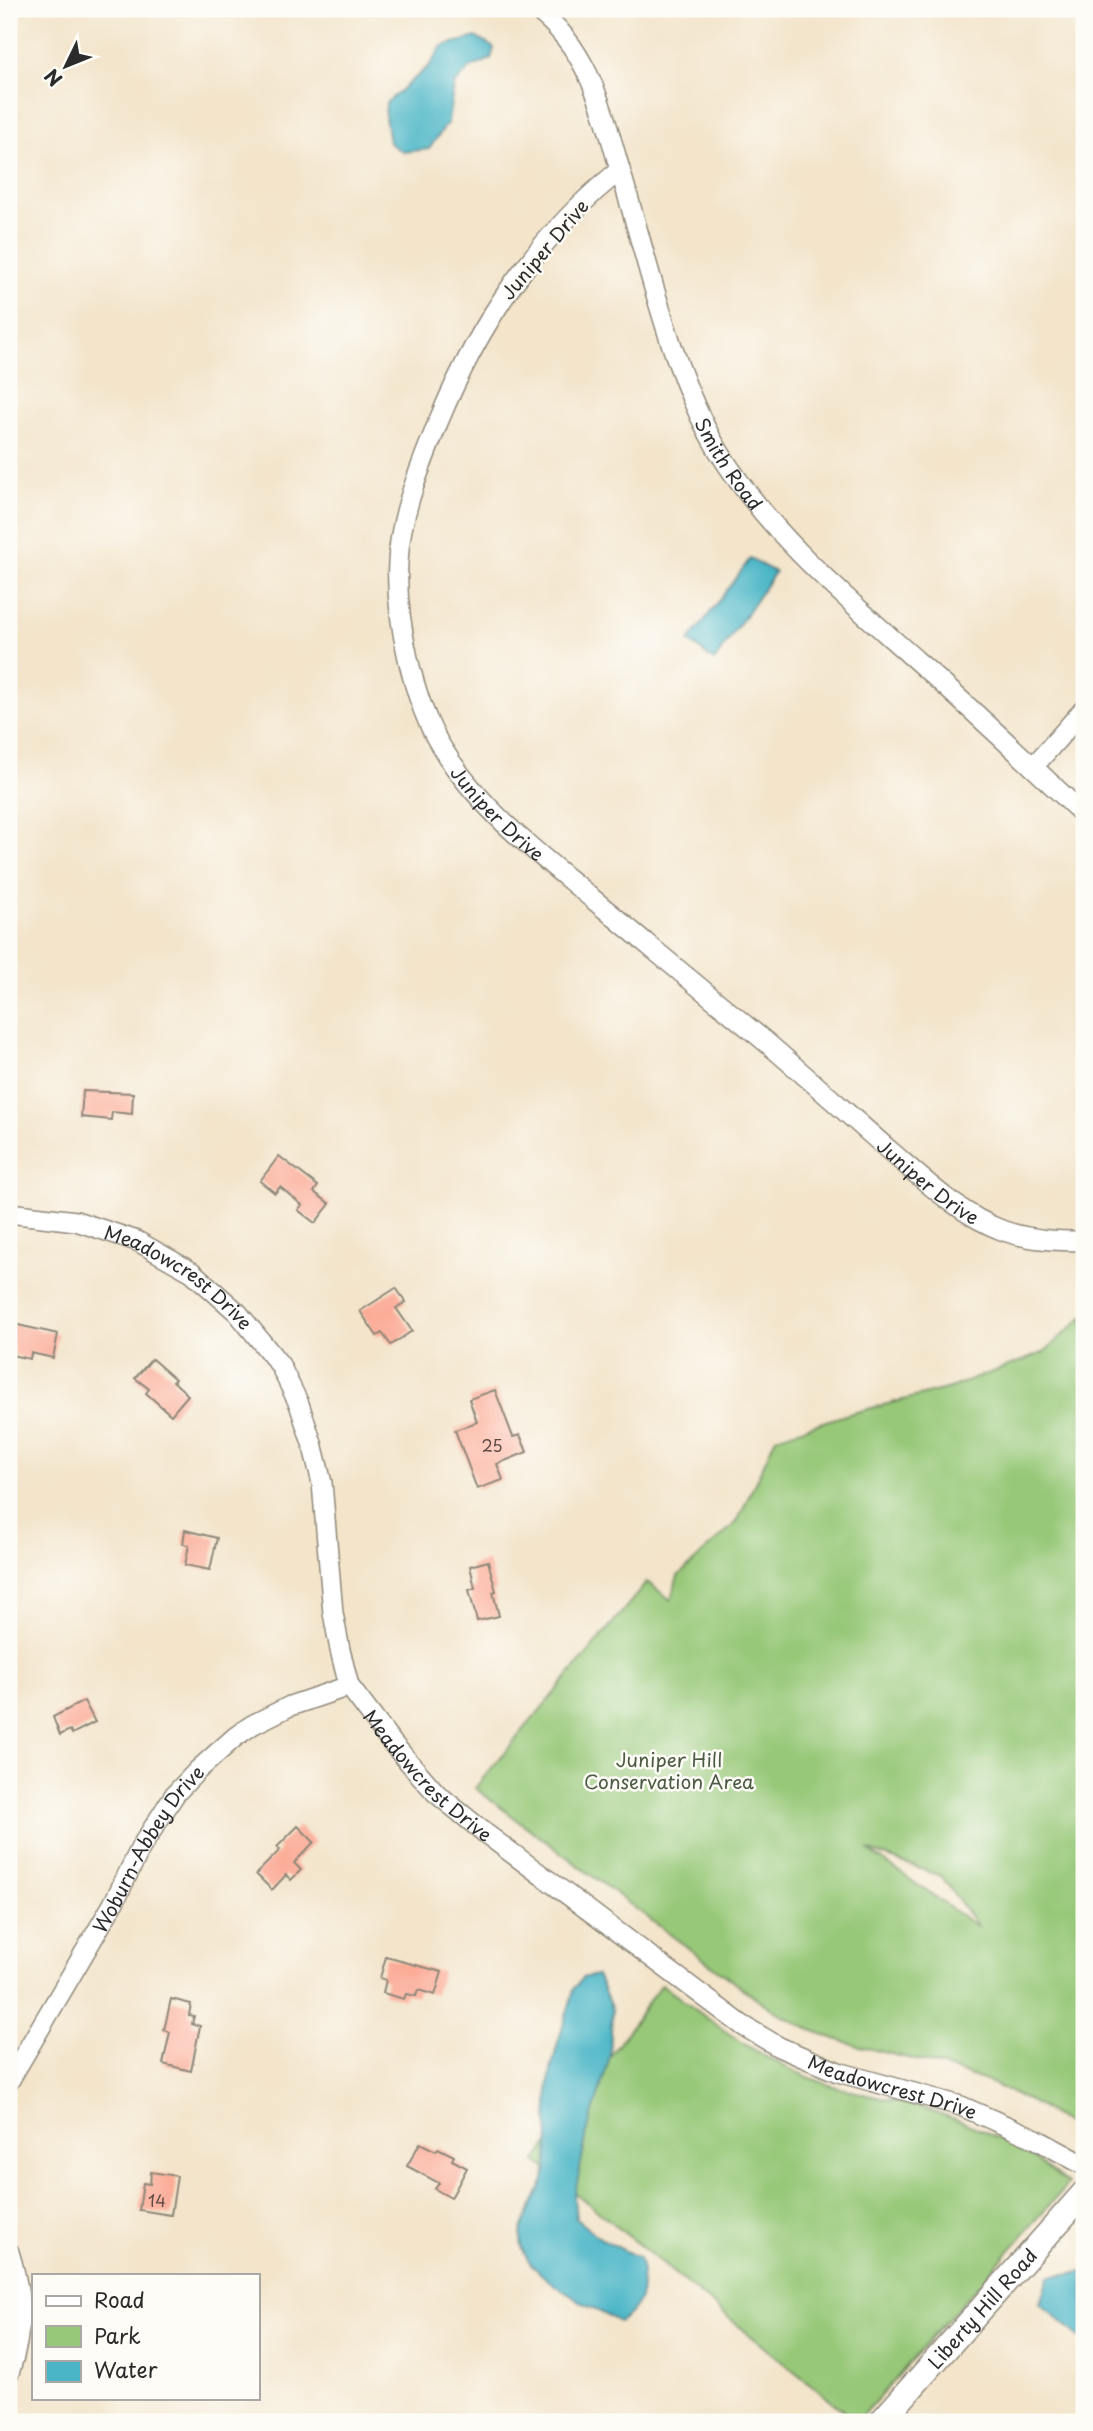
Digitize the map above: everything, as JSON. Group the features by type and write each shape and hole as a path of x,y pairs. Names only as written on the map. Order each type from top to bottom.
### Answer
{"street":[{"name":"Smith Road","path":"536,9 561,31 585,65 608,125 668,331 689,391 717,449 755,502 796,551 1084,816"},
{"name":"Juniper Drive","path":"620,170 589,195 560,225 520,273 485,325 456,381 409,499 398,562 401,625 416,688 441,747 478,797 524,842 965,1212 1014,1233 1045,1241 1084,1241"},
{"path":"1032,767 1084,709"},
{"name":"Meadowcrest Drive","path":"9,1213 76,1222 137,1241 192,1272 237,1313 280,1365 299,1404 322,1483 332,1608 349,1686 393,1744 436,1793 485,1833 743,2025 779,2047 838,2072 961,2106 1036,2139 1084,2165"},
{"name":"Woburn-Abbey Drive","path":"9,2081 107,1915 162,1811 188,1778 252,1725 290,1706 349,1686"},
{"name":"Liberty Hill Road","path":"881,2422 1084,2193"},
{"path":"9,2252 21,2314 20,2336 9,2373"}],"green space":[{"name":"Juniper Hill Conservation Area","path":"1084,1316 1084,2136 1032,2102 994,2084 955,2070 838,2040 790,2020 743,1989 475,1788 647,1582 671,1600 678,1576 737,1522 776,1437 845,1415 950,1388 1043,1353","holes":["868,1850 941,1876 979,1928"]},
{"path":"661,1984 739,2040 780,2064 836,2087 922,2108 961,2121 999,2138 1035,2159 1068,2184 857,2422 536,2161"}],"water":[{"path":"476,37 494,48 491,59 470,68 454,85 448,122 429,149 403,152 389,143 386,103 430,65 442,46"},
{"path":"750,559 775,572 714,661 689,641"},
{"path":"597,1975 612,2010 610,2056 587,2133 574,2198 576,2219 598,2237 639,2258 641,2294 634,2310 619,2322 544,2277 527,2258 521,2238 526,2218 541,2189 547,2168 548,2093 556,2048 574,1989 582,1978"},
{"path":"1082,2272 1084,2341 1040,2303 1049,2276"}],"building":[{"path":"83,1091 133,1093 132,1114 112,1112 111,1120 81,1117"},
{"path":"279,1156 318,1186 314,1192 330,1204 315,1223 298,1210 302,1205 280,1187 275,1193 260,1181"},
{"path":"396,1288 406,1302 396,1308 412,1331 391,1345 382,1333 377,1336 360,1311"},
{"path":"9,1323 58,1334 53,1358 31,1353 30,1359 11,1355 13,1346 9,1345"},
{"path":"152,1359 175,1379 173,1381 188,1395 171,1415 146,1393 149,1389 135,1378"},
{"path":"495,1390 513,1437 520,1435 527,1452 497,1464 503,1480 477,1489 455,1430 477,1422 469,1399"},
{"path":"185,1530 217,1538 210,1570 185,1565 189,1545 183,1544"},
{"path":"488,1561 499,1616 477,1621 469,1590 475,1588 470,1566"},
{"path":"84,1701 95,1722 72,1734 70,1730 60,1735 53,1717"},
{"path":"298,1826 314,1842 294,1863 301,1870 291,1880 286,1875 272,1890 256,1874 280,1850 277,1847"},
{"path":"386,1957 442,1972 435,1995 418,1990 416,1996 406,1994 404,1999 383,1993 386,1980 380,1978"},
{"path":"171,1999 191,2004 189,2015 194,2016 192,2024 200,2026 191,2071 163,2064 170,2032 164,2030"},
{"path":"420,2143 454,2156 452,2160 467,2168 451,2198 435,2189 439,2183 407,2166"},
{"path":"151,2172 177,2176 171,2215 139,2210 143,2183 150,2184"}]}
